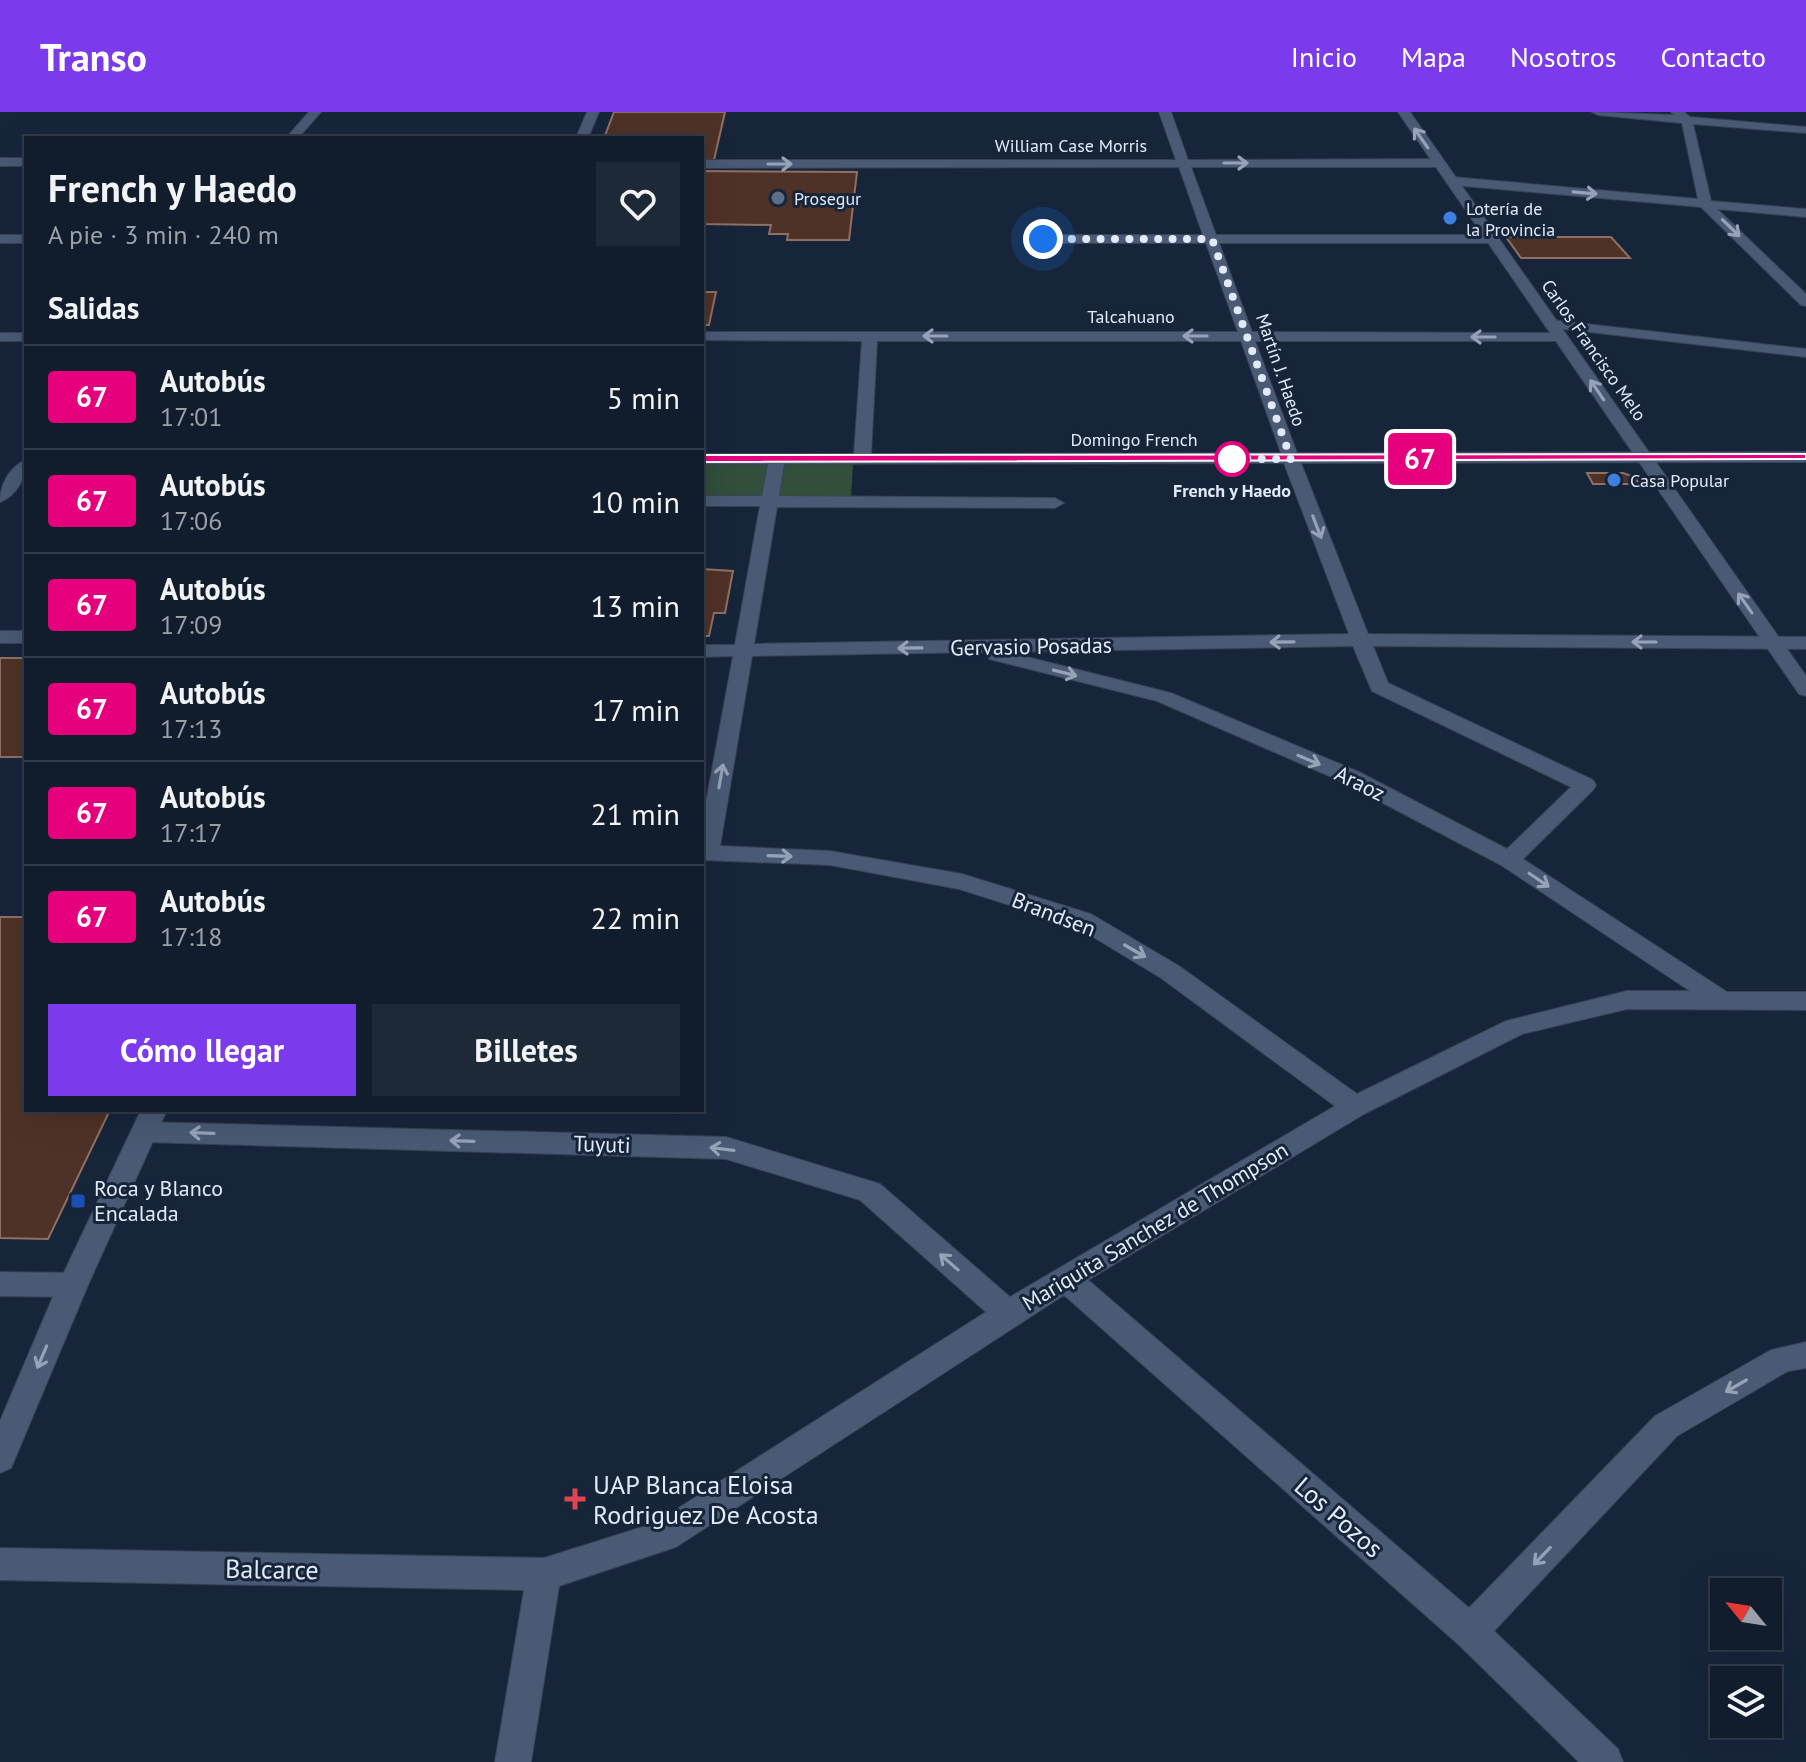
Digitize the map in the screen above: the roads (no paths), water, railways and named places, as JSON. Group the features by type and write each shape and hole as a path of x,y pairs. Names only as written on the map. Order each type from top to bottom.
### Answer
{"street":[{"path":"294,136 315,112"},
{"path":"583,136 593,112"},
{"name":"Martín J. Haedo","path":"1165,112 1360,640"},
{"name":"Carlos Francisco Melo","path":"1404,112 1806,690"},
{"path":"1598,112 1682,116 1806,130"},
{"path":"1682,116 1705,204 1806,302"},
{"path":"0,162 24,162"},
{"name":"William Case Morris","path":"704,164 1439,163"},
{"path":"1452,181 1806,213"},
{"path":"0,239 24,239"},
{"path":"1043,239 1492,239"},
{"name":"Talcahuano","path":"704,336 1248,335 1556,330 1806,353"},
{"path":"862,459 870,336"},
{"path":"0,337 24,337"},
{"name":"Domingo French","path":"704,459 1806,457"},
{"path":"705,853 777,459"},
{"path":"0,463 24,464"},
{"path":"0,497 24,467"},
{"path":"704,501 1055,503"},
{"path":"0,637 24,637"},
{"path":"1360,640 1379,687 1585,785 1509,860"},
{"name":"Gervasio Posadas","path":"704,651 1360,640 1806,643"},
{"name":"Araoz","path":"962,647 1164,697 1351,777 1509,860 1721,1000"},
{"name":"Brandsen","path":"705,853 845,861 962,882 1083,920 1170,972 1355,1107"},
{"name":"Mariquita Sanchez de Thompson","path":"544,1574 664,1536 1008,1313 1355,1107 1515,1027 1627,1000 1806,1001"},
{"path":"0,1458 73,1285 150,1121"},
{"name":"Tuyuti","path":"150,1121 726,1148 870,1192 1008,1313"},
{"name":"Los Pozos","path":"1067,1280 1470,1632 1605,1762"},
{"path":"0,1284 73,1285"},
{"path":"1470,1632 1666,1426 1782,1359 1806,1355"},
{"name":"Balcarce","path":"0,1564 544,1574"},
{"path":"513,1762 544,1574"}],"place":[{"name":"Prosegur","path":"778,198"},
{"name":"Lotería de la Provincia","path":"1450,218"},
{"name":"French y Haedo","path":"1232,459"},
{"name":"Casa Popular","path":"1614,480"},
{"name":"Roca y Blanco Encalada","path":"78,1201"},
{"name":"UAP Blanca Eloisa Rodriguez De Acosta","path":"575,1499"}]}
